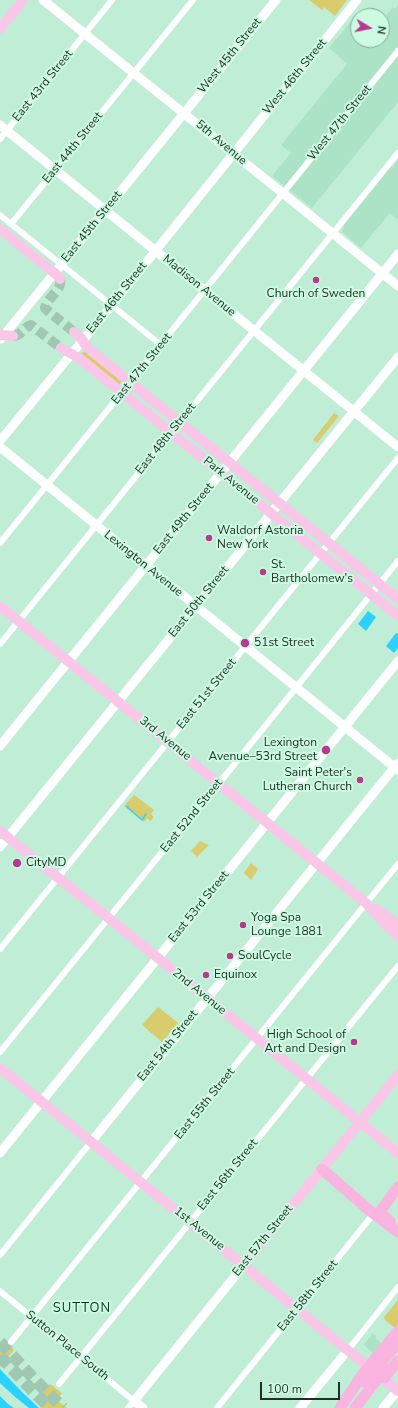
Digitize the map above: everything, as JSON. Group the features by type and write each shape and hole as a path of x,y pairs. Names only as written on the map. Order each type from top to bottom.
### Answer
{"highway":[{"path":"322,1169 374,1214 398,1231"},
{"path":"398,1187 381,1211 398,1231"},
{"path":"341,1408 362,1375 398,1331"},
{"path":"355,1408 392,1364 398,1343"},
{"path":"359,1408 398,1354"},
{"path":"341,1408 392,1364"}],"main road":[{"path":"0,29 23,0"},
{"name":"5th Avenue","path":"43,0 398,286"},
{"name":"West 45th Street","path":"184,113 276,0"},
{"name":"West 46th Street","path":"234,154 357,0"},
{"name":"East 45th Street","path":"0,340 184,113"},
{"name":"Madison Avenue","path":"3,128 398,447"},
{"name":"East 46th Street","path":"0,442 234,154"},
{"path":"0,229 60,279"},
{"name":"East 49th Street","path":"0,746 398,254"},
{"name":"Park Avenue","path":"74,332 88,348 398,599"},
{"path":"0,335 13,336"},
{"name":"Park Avenue","path":"61,348 79,358 398,616"},
{"name":"East 50th Street","path":"0,847 4,834 118,702 398,357"},
{"name":"Lexington Avenue","path":"0,447 345,727 397,767"},
{"name":"3rd Avenue","path":"0,606 366,903 398,925"},
{"name":"East 53rd Street","path":"0,1153 398,661"},
{"name":"East 54th Street","path":"91,1142 206,998 397,767"},
{"name":"2nd Avenue","path":"4,834 398,1152"},
{"name":"3rd Avenue","path":"366,903 398,936"},
{"name":"1st Avenue","path":"0,1068 398,1390"},
{"name":"East 57th Street","path":"131,1404 398,1075"},
{"path":"300,1408 348,1350"},
{"path":"383,1408 398,1390"},
{"path":"131,1404 143,1408"}],"street":[{"name":"East 43rd Street","path":"0,139 3,128 112,0"},
{"name":"East 44th Street","path":"11,224 193,0"},
{"name":"West 47th Street","path":"283,194 398,52"},
{"name":"East 48th Street","path":"0,644 181,423 254,330 398,153"},
{"name":"East 47th Street","path":"0,543 283,194"},
{"path":"0,215 160,345"},
{"name":"East 51st Street","path":"0,948 398,458"},
{"name":"East 52nd Street","path":"0,1052 398,561"},
{"name":"East 55th Street","path":"11,1342 398,864"},
{"name":"East 56th Street","path":"59,1384 398,966"},
{"name":"East 54th Street","path":"0,1255 91,1142"},
{"name":"East 58th Street","path":"217,1408 398,1183"},
{"path":"348,1350 398,1287"},
{"name":"Sutton Place South","path":"0,1291 81,1358 131,1404"}],"shaded area":[{"path":"309,0 347,0 335,16 324,7 322,10"},
{"path":"398,5 398,102 312,208 272,176 291,153 281,145 347,64 329,48 350,23 350,48 390,48 390,11 393,7 395,9"},
{"path":"398,160 398,220 390,213 361,248 342,232 344,227 342,225 390,166 393,167"},
{"path":"84,351 122,381 119,385 81,354"},
{"path":"334,413 339,416 317,443 313,440"},
{"path":"134,795 154,810 151,814 154,817 150,821 147,818 144,822 124,806"},
{"path":"200,841 209,845 197,857 191,851"},
{"path":"251,863 258,869 251,880 244,873"},
{"path":"158,1007 178,1023 162,1042 142,1025"},
{"path":"398,1300 398,1325 395,1328 385,1320 384,1317"},
{"path":"373,1333 376,1336 375,1338 382,1344 374,1354 364,1345"},
{"path":"3,1339 14,1350 0,1367 0,1343"},
{"path":"50,1384 62,1393 57,1400 67,1408 43,1408 35,1402"}],"water":[{"path":"368,611 376,617 366,631 358,624"},
{"path":"396,633 398,634 398,648 394,653 386,646"},
{"path":"0,1369 22,1392 39,1408 0,1408"}],"pier":[{"path":"0,1383 29,1408 14,1408 8,1404 0,1396"}],"waterway":[{"path":"128,806 127,807 142,820 146,814"}],"tunnel":[{"path":"60,279 59,287 46,304 45,308 74,332"},
{"path":"13,336 19,334 26,327 31,325 61,348"},
{"path":"0,1342 63,1408"},
{"path":"0,1356 50,1408"}],"place":[{"name":"Church of Sweden","path":"316,280"},
{"name":"Waldorf Astoria New York","path":"209,538"},
{"name":"St. Bartholomew's","path":"263,572"},
{"name":"51st Street","path":"245,643"},
{"name":"Lexington Avenue–53rd Street","path":"326,750"},
{"name":"Saint Peter's Lutheran Church","path":"360,780"},
{"name":"CityMD","path":"17,863"},
{"name":"Yoga Spa Lounge 1881","path":"243,925"},
{"name":"SoulCycle","path":"230,956"},
{"name":"Equinox","path":"206,975"},
{"name":"High School of Art and Design","path":"354,1042"}],"district":[{"name":"SUTTON","path":"82,1309"}]}
